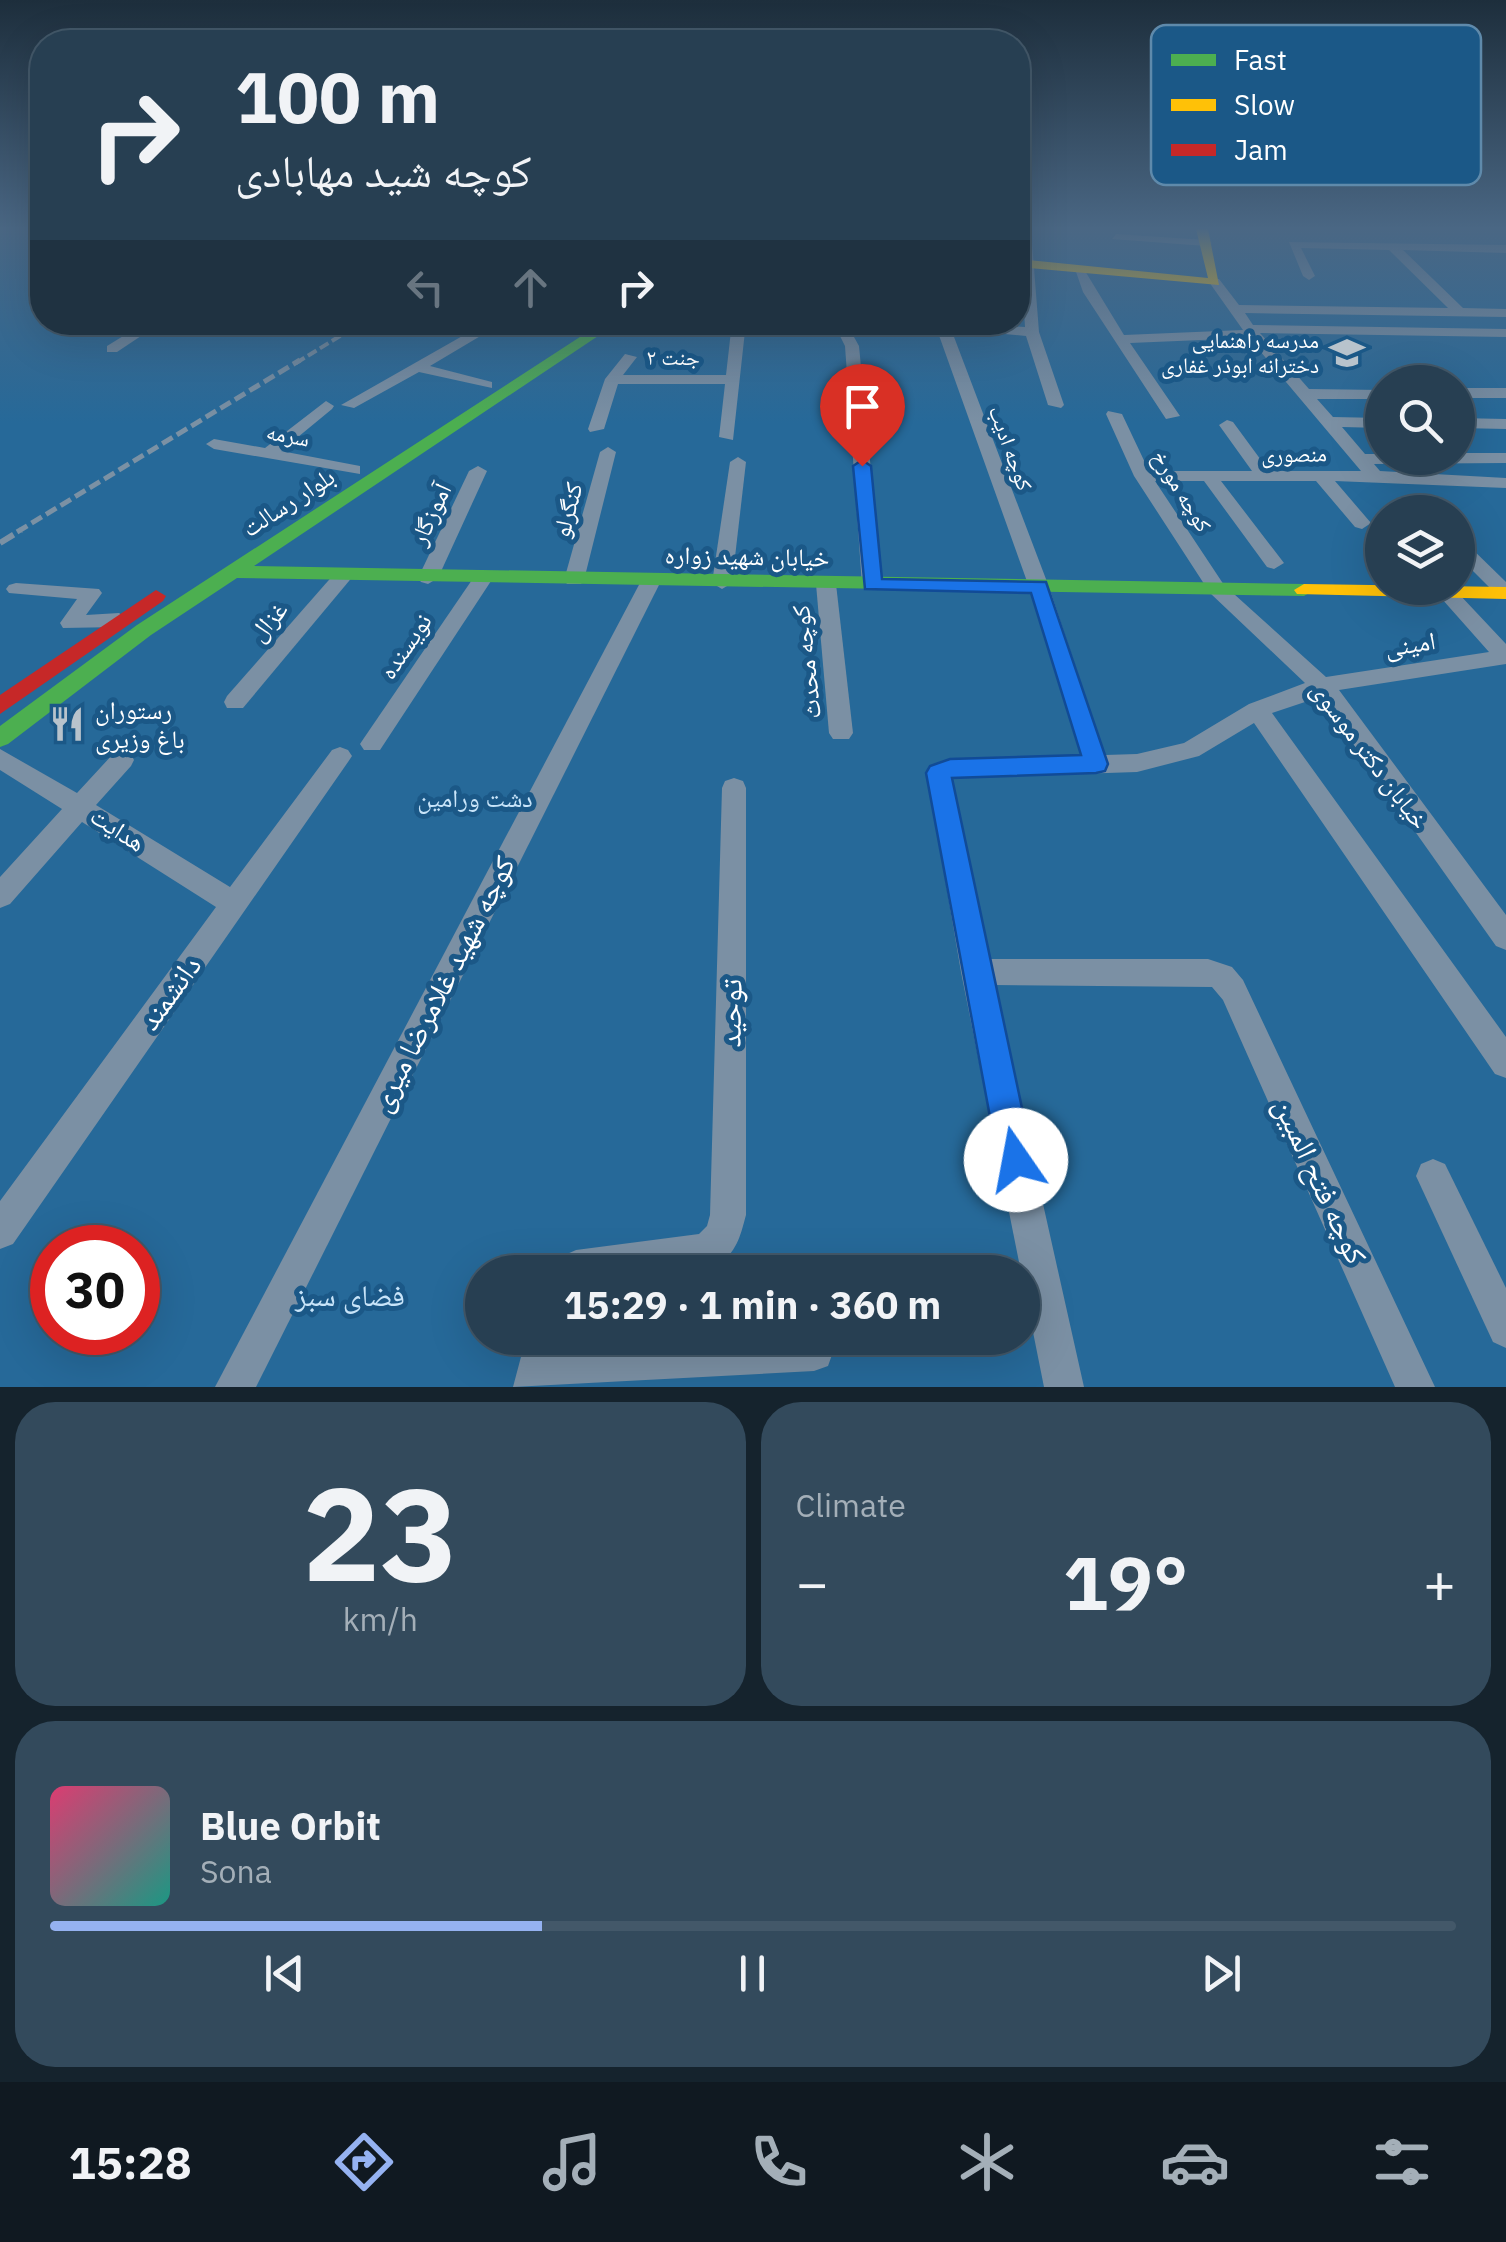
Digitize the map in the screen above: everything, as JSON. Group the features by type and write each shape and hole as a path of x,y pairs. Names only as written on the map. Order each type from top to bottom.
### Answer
{"street":[{"path":"1093,294 1172,416"},
{"path":"1224,294 1375,476"},
{"path":"1329,294 1344,310"},
{"path":"1441,294 1460,312"},
{"path":"1234,308 1506,314"},
{"path":"1030,318 1056,405"},
{"path":"1121,340 1251,331 1506,333"},
{"path":"112,349 135,335"},
{"path":"349,405 475,335"},
{"name":"بلوار رسالت","path":"0,738 144,630 314,518 487,386 567,335"},
{"name":"بلوار رسالت","path":"0,706 119,620 354,470 415,442 592,335"},
{"path":"727,437 737,335"},
{"path":"846,335 852,346 872,585"},
{"name":"کوچه ادیب","path":"946,335 1039,587 1096,764"},
{"path":"596,430 612,378 630,357"},
{"path":"418,367 487,386"},
{"name":"جنت ۲","path":"612,378 733,380"},
{"path":"1475,394 1506,393"},
{"path":"1306,394 1365,394"},
{"path":"268,454 326,406"},
{"name":"کوچه مورخ","path":"1114,414 1143,476 1217,589"},
{"path":"1330,422 1365,423"},
{"path":"1228,424 1264,477"},
{"path":"1475,424 1506,424"},
{"name":"سرمه","path":"214,444 354,470"},
{"name":"کنگرلو","path":"574,580 608,452"},
{"path":"1361,458 1506,458"},
{"path":"722,582 738,462"},
{"name":"آموزگار","path":"428,578 478,471"},
{"name":"منصوری","path":"1143,476 1375,476 1497,483"},
{"path":"1321,476 1362,523"},
{"path":"1210,478 1274,563"},
{"path":"1497,483 1506,498"},
{"path":"314,518 312,550 322,563 345,577"},
{"path":"1475,563 1506,593"},
{"name":"خیابان شهید زواره","path":"230,572 345,577 1506,593"},
{"name":"غزال","path":"235,702 345,577"},
{"name":"نویسنده","path":"372,744 483,578"},
{"name":"کوچه شهید غلامرضا میری","path":"235,1387 651,582"},
{"name":"کوچه محدث","path":"826,584 841,733"},
{"path":"16,588 92,594 70,623 119,620"},
{"name":"خیابان دکتر موسوی","path":"1217,589 1322,685 1506,937"},
{"path":"1458,605 1506,657"},
{"name":"امینی","path":"976,972 939,773 950,768 1137,764 1190,750 1256,710 1322,685 1506,657"},
{"path":"1256,710 1506,1063"},
{"name":"دانشمند","path":"0,1230 340,756"},
{"name":"هدایت","path":"0,758 234,904"},
{"path":"0,896 122,760"},
{"name":"توحید","path":"677,1255 708,1251 722,1237 728,1215 734,788"},
{"path":"976,972 1064,1387"},
{"name":"کوچه فتح المبین","path":"976,972 1208,972 1222,977 1233,990 1414,1387"},
{"path":"1433,1176 1506,1329"},
{"path":"539,1363 739,1355"}],"green space":[{"name":"دشت ورامین","path":"0,294 30,294 30,335 1030,335 1030,294 1506,294 1506,1387 0,1387"}],"railway":[{"path":"296,363 342,335"},
{"path":"17,532 300,360"},
{"path":"0,543 21,530"}],"traffic: fast":[{"path":"0,738 144,630 593,335"},
{"path":"231,572 1304,590"}],"traffic: slow":[{"path":"1304,590 1506,593"}],"traffic: jam":[{"path":"0,706 156,596"}],"place":[{"name":"مدرسه راهنمایی دخترانه ابوذر غفاری","path":"1347,353"},
{"name":"رستوران باغ وزیری","path":"67,724"}],"route":[{"path":"862,466 872,585 1039,587 1096,764 950,768 939,773 1016,1160"}],"park label":[{"name":"فضای سبز","path":"350,1296"}]}
